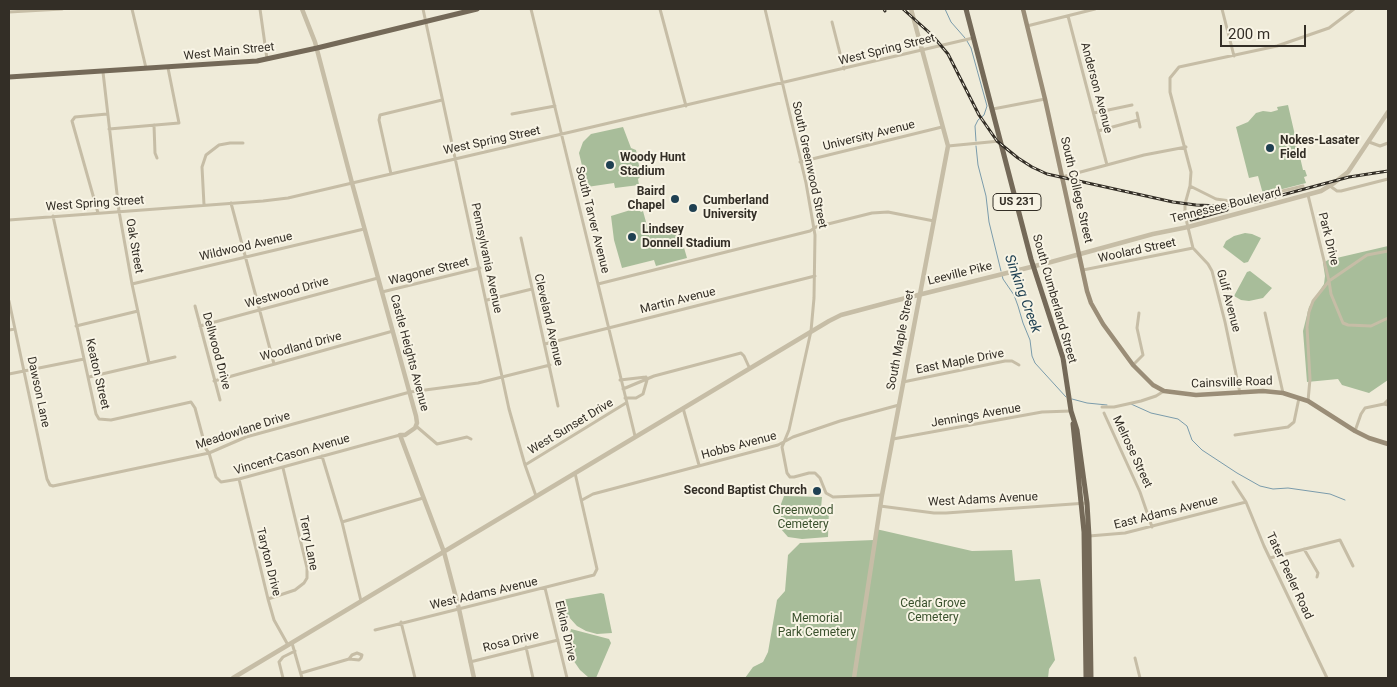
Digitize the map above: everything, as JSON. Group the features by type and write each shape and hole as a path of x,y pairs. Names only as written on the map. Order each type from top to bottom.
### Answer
{"main road":[{"name":"West Main Street","path":"9,77 268,60 474,9"},
{"name":"South Cumberland Street","path":"966,9 971,39 993,110 1034,266 1054,327 1081,455 1084,503 1086,678"},
{"name":"South College Street","path":"1023,9 1091,303 1103,324 1133,365"},
{"name":"Cainsville Road","path":"1133,365 1153,385 1164,391 1186,395 1263,391 1283,393 1308,401 1355,431 1388,444"},
{"name":"South Cumberland Street","path":"1084,503 1089,536 1091,678"}],"street":[{"path":"9,12 62,9"},
{"path":"132,9 146,68"},
{"path":"260,9 268,60"},
{"name":"Castle Heights Avenue","path":"302,9 317,48 416,416 416,426 408,433 400,435"},
{"name":"Pennsylvania Avenue","path":"423,9 509,409 536,496"},
{"name":"South Tarver Avenue","path":"531,9 635,436"},
{"path":"660,9 686,106"},
{"name":"South Greenwood Street","path":"765,9 815,228 815,276 811,330 789,430 784,443"},
{"name":"South Maple Street","path":"854,678 880,506 948,146 912,9"},
{"path":"1027,26 1096,9"},
{"path":"1222,9 1234,56 1277,46 1329,28 1354,9"},
{"name":"Anderson Avenue","path":"1068,16 1107,165"},
{"path":"832,22 844,69"},
{"name":"West Spring Street","path":"9,220 288,198 971,39"},
{"name":"Gulf Avenue","path":"1234,56 1179,68 1170,78 1170,88 1190,165 1190,186 1185,204 1185,215 1194,248 1212,271 1240,393"},
{"path":"109,129 179,124 168,68"},
{"name":"Oak Street","path":"103,72 119,212 149,363"},
{"path":"993,110 1045,99"},
{"path":"391,174 379,120 380,115 442,100"},
{"path":"1094,113 1132,104"},
{"path":"512,114 555,106"},
{"name":"Tennessee Boulevard","path":"1034,266 1308,195 1330,186 1348,172 1388,112"},
{"path":"1136,113 1140,127"},
{"path":"98,213 72,121 75,117 107,114"},
{"path":"1098,131 1138,120"},
{"path":"154,126 157,158"},
{"name":"University Avenue","path":"800,162 942,127"},
{"path":"948,146 1001,140"},
{"path":"1369,142 1380,146 1388,143"},
{"path":"204,205 202,167 206,155 219,145 243,143"},
{"path":"1062,177 1186,147"},
{"path":"1330,186 1340,191 1388,179"},
{"path":"1190,186 1216,199 1237,202 1303,186"},
{"name":"Park Drive","path":"1308,195 1329,281 1313,301 1309,312 1307,328 1310,379 1308,401"},
{"path":"231,203 274,364"},
{"path":"598,284 882,212 934,221"},
{"name":"Keaton Street","path":"53,216 76,326 99,420 102,421 191,402 196,408 206,449 209,453"},
{"name":"Wildwood Avenue","path":"132,284 364,228"},
{"name":"Cleveland Avenue","path":"521,238 558,406"},
{"name":"Woolard Street","path":"1083,270 1194,248"},
{"path":"1388,251 1367,255 1329,281 1331,294 1343,322 1348,325 1371,326 1387,319 1388,324"},
{"name":"Leeville Pike","path":"233,678 811,330 841,315 1034,266"},
{"name":"Wagoner Street","path":"382,292 480,268"},
{"name":"Martin Avenue","path":"545,344 815,276"},
{"name":"Westwood Drive","path":"200,326 379,278"},
{"path":"487,300 532,289"},
{"name":"Dawson Lane","path":"9,301 46,475 50,486"},
{"name":"Dellwood Drive","path":"195,306 220,400"},
{"path":"76,326 138,311"},
{"path":"1133,365 1143,355 1137,328 1138,313"},
{"path":"1265,313 1283,393"},
{"path":"9,330 15,329"},
{"name":"Woodland Drive","path":"214,381 393,331"},
{"path":"623,389 654,376 740,353 744,356 749,367"},
{"path":"89,377 175,357"},
{"path":"9,374 84,359"},
{"name":"East Maple Drive","path":"903,382 1005,361 1012,361 1019,365"},
{"path":"410,392 465,385 550,365"},
{"path":"620,380 646,379"},
{"path":"625,398 636,398 643,394 646,379"},
{"path":"1102,407 1114,407 1141,401 1164,391"},
{"name":"Meadowlane Drive","path":"50,486 62,486 209,453 246,437 410,392"},
{"path":"1235,435 1288,427 1294,422 1299,398"},
{"path":"1355,431 1365,408 1386,405 1388,400"},
{"name":"West Sunset Drive","path":"525,465 626,403"},
{"name":"Hobbs Avenue","path":"582,500 593,494 784,443 793,436 899,405"},
{"path":"683,408 699,465"},
{"name":"Jennings Avenue","path":"893,439 1042,412 1071,409"},
{"name":"Melrose Street","path":"1104,413 1140,492 1152,527"},
{"path":"416,426 437,444 467,437 471,439"},
{"path":"400,435 444,552 474,678"},
{"name":"Vincent-Cason Avenue","path":"209,453 217,480 227,482 400,435"},
{"path":"784,443 782,447 787,474 790,477 815,473 820,478 826,493 833,497 882,495"},
{"path":"322,456 342,522 361,601"},
{"name":"Terry Lane","path":"268,599 295,590 304,583 306,578 307,568 283,468"},
{"path":"575,473 582,500"},
{"name":"Taryton Drive","path":"238,480 274,620 295,651 302,678"},
{"name":"Tater Peeler Road","path":"1233,482 1246,502 1270,558 1327,678"},
{"path":"342,522 423,498"},
{"name":"West Adams Avenue","path":"375,630 401,622 589,577 597,572 582,500"},
{"name":"East Adams Avenue","path":"1089,536 1116,535 1246,502"},
{"name":"West Adams Avenue","path":"880,506 946,513 1084,503"},
{"path":"1270,558 1340,540 1353,566"},
{"path":"1304,549 1318,573 1317,577"},
{"name":"Elkins Drive","path":"545,588 567,678"},
{"path":"401,622 415,678"},
{"name":"Rosa Drive","path":"470,662 558,640"},
{"path":"526,647 533,678"},
{"path":"283,678 279,662 283,657 295,651"},
{"path":"1135,658 1140,678"},
{"path":"301,672 349,659"}],"green space":[{"name":"Nokes-Lasater Field","path":"1288,105 1303,170 1305,170 1307,176 1304,177 1306,183 1263,194 1258,176 1249,178 1236,127 1248,122 1256,113 1263,111 1271,112 1278,110 1277,107"},
{"name":"Woody Hunt Stadium","path":"623,127 631,148 636,150 641,176 638,179 639,185 615,188 614,183 587,187 579,153 583,142 591,134"},
{"name":"Lindsey Donnell Stadium","path":"637,208 641,212 643,211 649,237 650,234 660,229 678,227 687,258 656,266 654,260 622,268 614,240 611,216"},
{"path":"1245,233 1261,238 1248,262 1244,263 1223,247 1226,241 1234,236"},
{"path":"1388,246 1388,380 1369,393 1342,385 1338,379 1307,382 1303,331 1309,307 1324,284 1323,263 1328,260"},
{"path":"1250,271 1272,288 1263,298 1249,301 1241,300 1234,296 1247,272"},
{"name":"Greenwood Cemetery","path":"784,496 822,497 821,508 829,508 828,537 802,539 788,537 781,529 781,504"},
{"name":"Cedar Grove Cemetery","path":"876,529 972,551 1012,550 1015,581 1040,579 1055,660 1049,669 1048,678 745,678 753,667 763,662 768,652 777,600 785,591 788,555 800,543 874,540"},
{"path":"604,594 612,633 597,634 577,626 567,615 561,600"},
{"path":"571,629 609,639 611,643 596,678 588,677 580,670 571,657 568,642"}],"waterway":[{"name":"Sinking Creek","path":"945,9 951,22 965,38"},
{"name":"Sinking Creek","path":"967,41 971,48 987,106 984,115 975,126 976,141"},
{"name":"Sinking Creek","path":"976,146 989,222 1001,271"},
{"name":"Sinking Creek","path":"1002,275 1014,295 1030,340 1035,363 1066,397"},
{"name":"Sinking Creek","path":"1072,399 1107,405"},
{"name":"Sinking Creek","path":"1131,404 1151,413 1178,419 1187,426 1192,440 1202,450 1260,486 1273,489 1288,488 1330,494 1345,500"}],"railway":[{"path":"903,9 932,35 948,54 979,115 997,141 1018,158 1047,174 1173,202 1222,206 1256,202 1349,177 1388,171"},
{"path":"1191,220 1227,210"}],"place":[{"name":"Nokes-Lasater Field","path":"1270,148"},
{"name":"Woody Hunt Stadium","path":"610,165"},
{"name":"Baird Chapel","path":"675,199"},
{"name":"Cumberland University","path":"693,208"},
{"name":"Lindsey Donnell Stadium","path":"632,237"},
{"name":"Second Baptist Church","path":"817,491"}],"park label":[{"name":"Memorial Park Cemetery","path":"817,626"}]}
